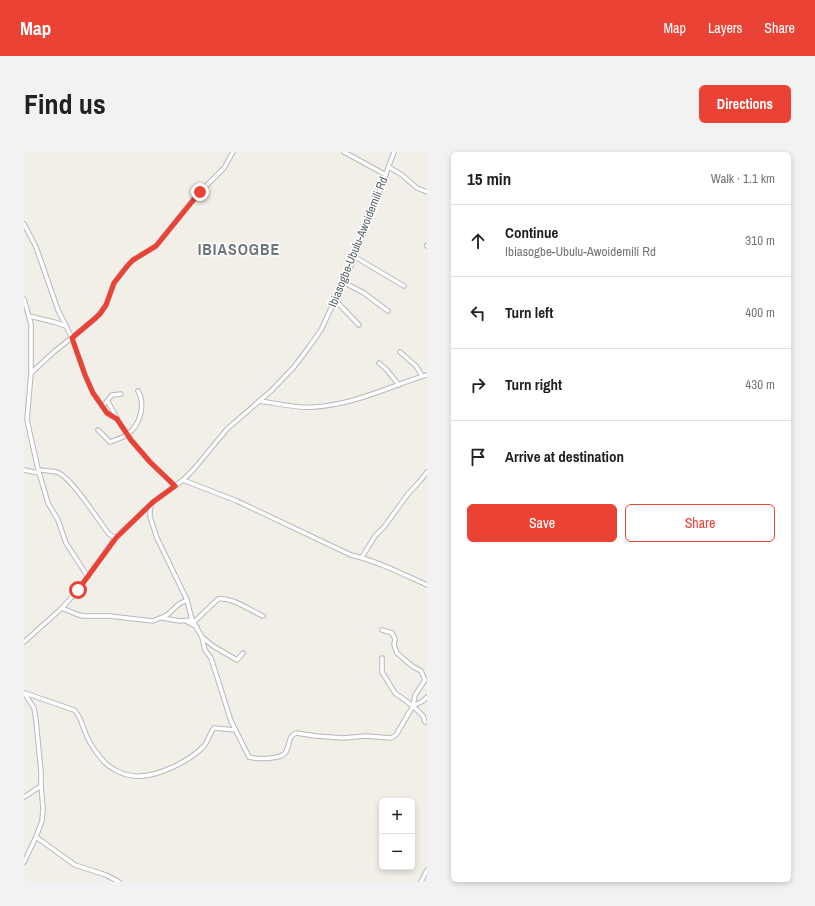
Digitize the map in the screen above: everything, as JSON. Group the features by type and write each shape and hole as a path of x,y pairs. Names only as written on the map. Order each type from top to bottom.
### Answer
{"street":[{"path":"31,373 100,314 106,305 114,283 129,264 156,246 196,196 224,168 233,152"},
{"path":"344,152 386,175"},
{"name":"Ibiasogbe-Ubulu-Awoidemili Rd","path":"24,642 62,608 78,590 116,538 153,502 183,480 227,429 259,401 294,366 310,347 321,330 355,257 394,152"},
{"path":"389,167 402,175 416,188 427,192"},
{"path":"24,224 36,247 58,310 72,338 93,393 107,413 117,419"},
{"path":"355,257 404,286"},
{"path":"343,282 364,293 388,310"},
{"path":"24,299 31,324 31,373 27,420 48,502 58,520 66,544 88,577"},
{"path":"335,300 359,325"},
{"path":"29,316 66,326"},
{"path":"400,352 416,366 422,376"},
{"path":"378,363 386,369 399,385"},
{"path":"259,401 313,408 333,405 362,398 427,375"},
{"path":"24,389 29,386"},
{"path":"98,430 110,442 127,435 137,425 141,410 142,396 138,391"},
{"path":"103,406 108,402 112,395 121,394"},
{"path":"108,402 127,435 150,462 175,486"},
{"path":"24,470 59,473 66,478 109,534 116,538"},
{"path":"362,557 375,536 384,527 408,494 427,472"},
{"path":"183,480 237,502 351,554 362,557 427,586"},
{"path":"153,502 150,515 159,543 187,600 193,621 202,637 205,650 211,658 235,730 250,757 273,758 284,754 291,736 296,733 340,737 392,737 396,735 413,706 415,695 425,680 421,671 412,666 397,653 394,645 395,639 392,633 382,630"},
{"path":"144,510 150,515"},
{"path":"162,618 193,621 218,599 224,598 238,603 263,616"},
{"path":"62,608 84,616 109,616 153,621 167,615 179,604 187,600"},
{"path":"186,621 197,627"},
{"path":"202,637 213,646 237,660 243,653"},
{"path":"382,658 382,672 395,693 413,706 423,716 426,722"},
{"path":"24,693 74,710 78,713 84,730 100,757 107,765 117,771 135,776 153,774 173,767 192,756 205,745 214,728 235,730"},
{"path":"24,693 34,708 41,772 43,808 42,820 24,862"},
{"path":"413,706 423,701 427,697"},
{"path":"24,797 41,786"},
{"path":"36,837 75,865 106,875 119,882"},
{"path":"421,882 427,870"}],"district":[{"name":"IBIASOGBE","path":"239,249"}],"route":[{"path":"78,590 116,538 153,502 175,486 150,462 131,440 117,419 107,413 93,393 72,338 95,320 100,314 111,294 114,283 129,264 138,256 156,246 200,192"}]}
